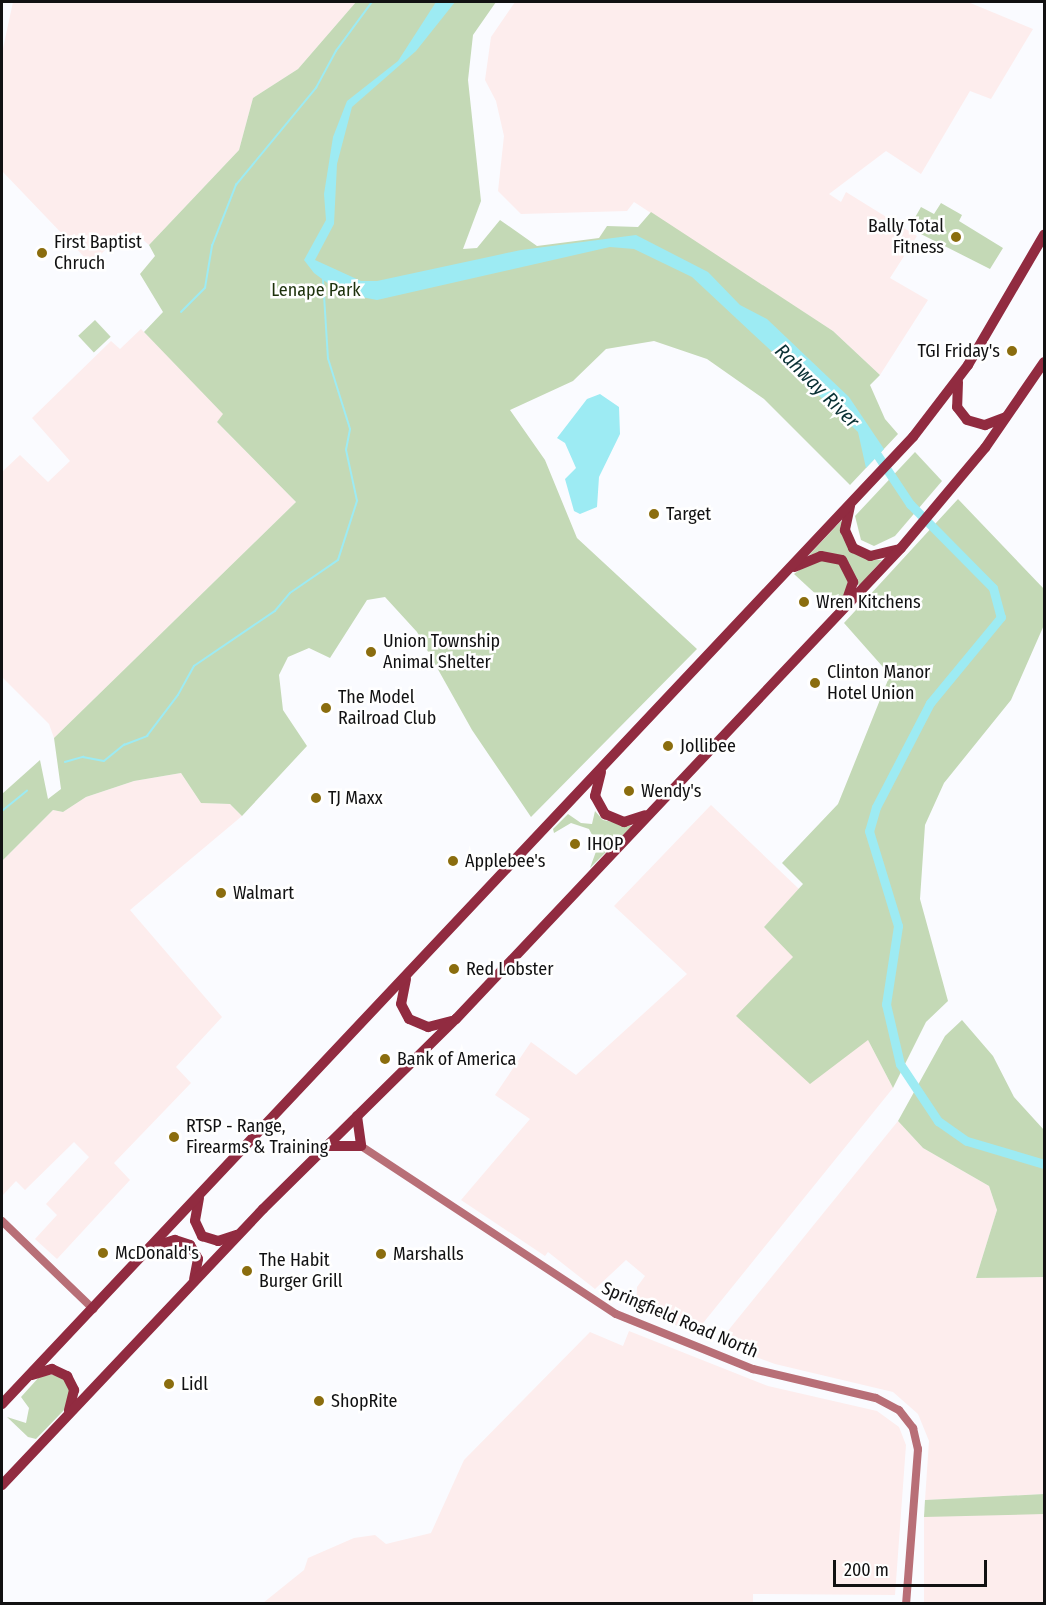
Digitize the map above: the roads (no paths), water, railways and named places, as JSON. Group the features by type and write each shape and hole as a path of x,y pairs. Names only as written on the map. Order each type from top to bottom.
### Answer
{"highway":[{"path":"2,1404 153,1247 889,463 958,379 1044,235"},
{"path":"2,1485 240,1233 456,1019 902,548 1008,416 1044,362"},
{"path":"958,379 957,407 967,420 985,425 1008,416"},
{"path":"850,503 845,530 855,550 874,556 902,548"},
{"path":"786,571 821,556 842,560 853,582 840,613"},
{"path":"603,766 595,796 605,814 624,822 652,811"},
{"path":"406,975 401,1004 412,1022 432,1027 456,1019"},
{"path":"325,1147 361,1146 357,1116"},
{"path":"199,1198 195,1221 202,1236 218,1241 240,1233"},
{"path":"153,1247 175,1240 190,1245 198,1262 191,1285"},
{"path":"28,1376 52,1369 67,1376 74,1390 68,1413"}],"street":[{"name":"Springfield Road North","path":"361,1146 608,1310 758,1371 884,1401 911,1424 918,1449 906,1604"},
{"path":"2,1221 93,1309"}],"water":[{"path":"436,2 455,2 416,51 352,107 337,164 334,224 315,260 361,281 377,281 521,250 636,235 708,272 740,305 767,319 849,397 884,449 866,468 858,432 692,277 634,249 610,247 377,300 341,293 314,273 304,260 326,220 324,194 333,137 347,101 398,61"},
{"path":"600,394 619,407 620,434 599,477 597,507 580,514 574,511 565,479 576,468 565,443 557,438 587,399"}],"waterway":[{"path":"181,312 205,288 212,246 236,185 316,88 336,51 372,2"},
{"path":"65,762 83,757 104,761 124,745 147,736 178,695 194,666 275,611 290,593 338,560 357,501 346,450 350,429 328,359 323,280"},
{"name":"Rahway River","path":"872,447 910,504 993,588 1001,617 930,703 876,807 869,831 898,926 886,1004 900,1064 938,1121 967,1141 1044,1164"},
{"path":"2,811 27,791"}],"place":[{"name":"Bally Total Fitness","path":"956,237"},
{"name":"First Baptist Chruch","path":"42,253"},
{"name":"TGI Friday's","path":"1012,351"},
{"name":"Target","path":"654,514"},
{"name":"Wren Kitchens","path":"804,602"},
{"name":"Union Township Animal Shelter","path":"371,652"},
{"name":"Clinton Manor Hotel Union","path":"815,683"},
{"name":"The Model Railroad Club","path":"326,708"},
{"name":"Jollibee","path":"668,746"},
{"name":"Wendy's","path":"629,791"},
{"name":"TJ Maxx","path":"316,798"},
{"name":"IHOP","path":"575,844"},
{"name":"Applebee's","path":"453,861"},
{"name":"Walmart","path":"221,893"},
{"name":"Red Lobster","path":"454,969"},
{"name":"Bank of America","path":"385,1059"},
{"name":"RTSP - Range, Firearms & Training","path":"174,1137"},
{"name":"McDonald's","path":"103,1253"},
{"name":"Marshalls","path":"381,1254"},
{"name":"The Habit Burger Grill","path":"247,1271"},
{"name":"Lidl","path":"169,1384"},
{"name":"ShopRite","path":"319,1401"}],"park label":[{"name":"Lenape Park","path":"316,290"}]}
